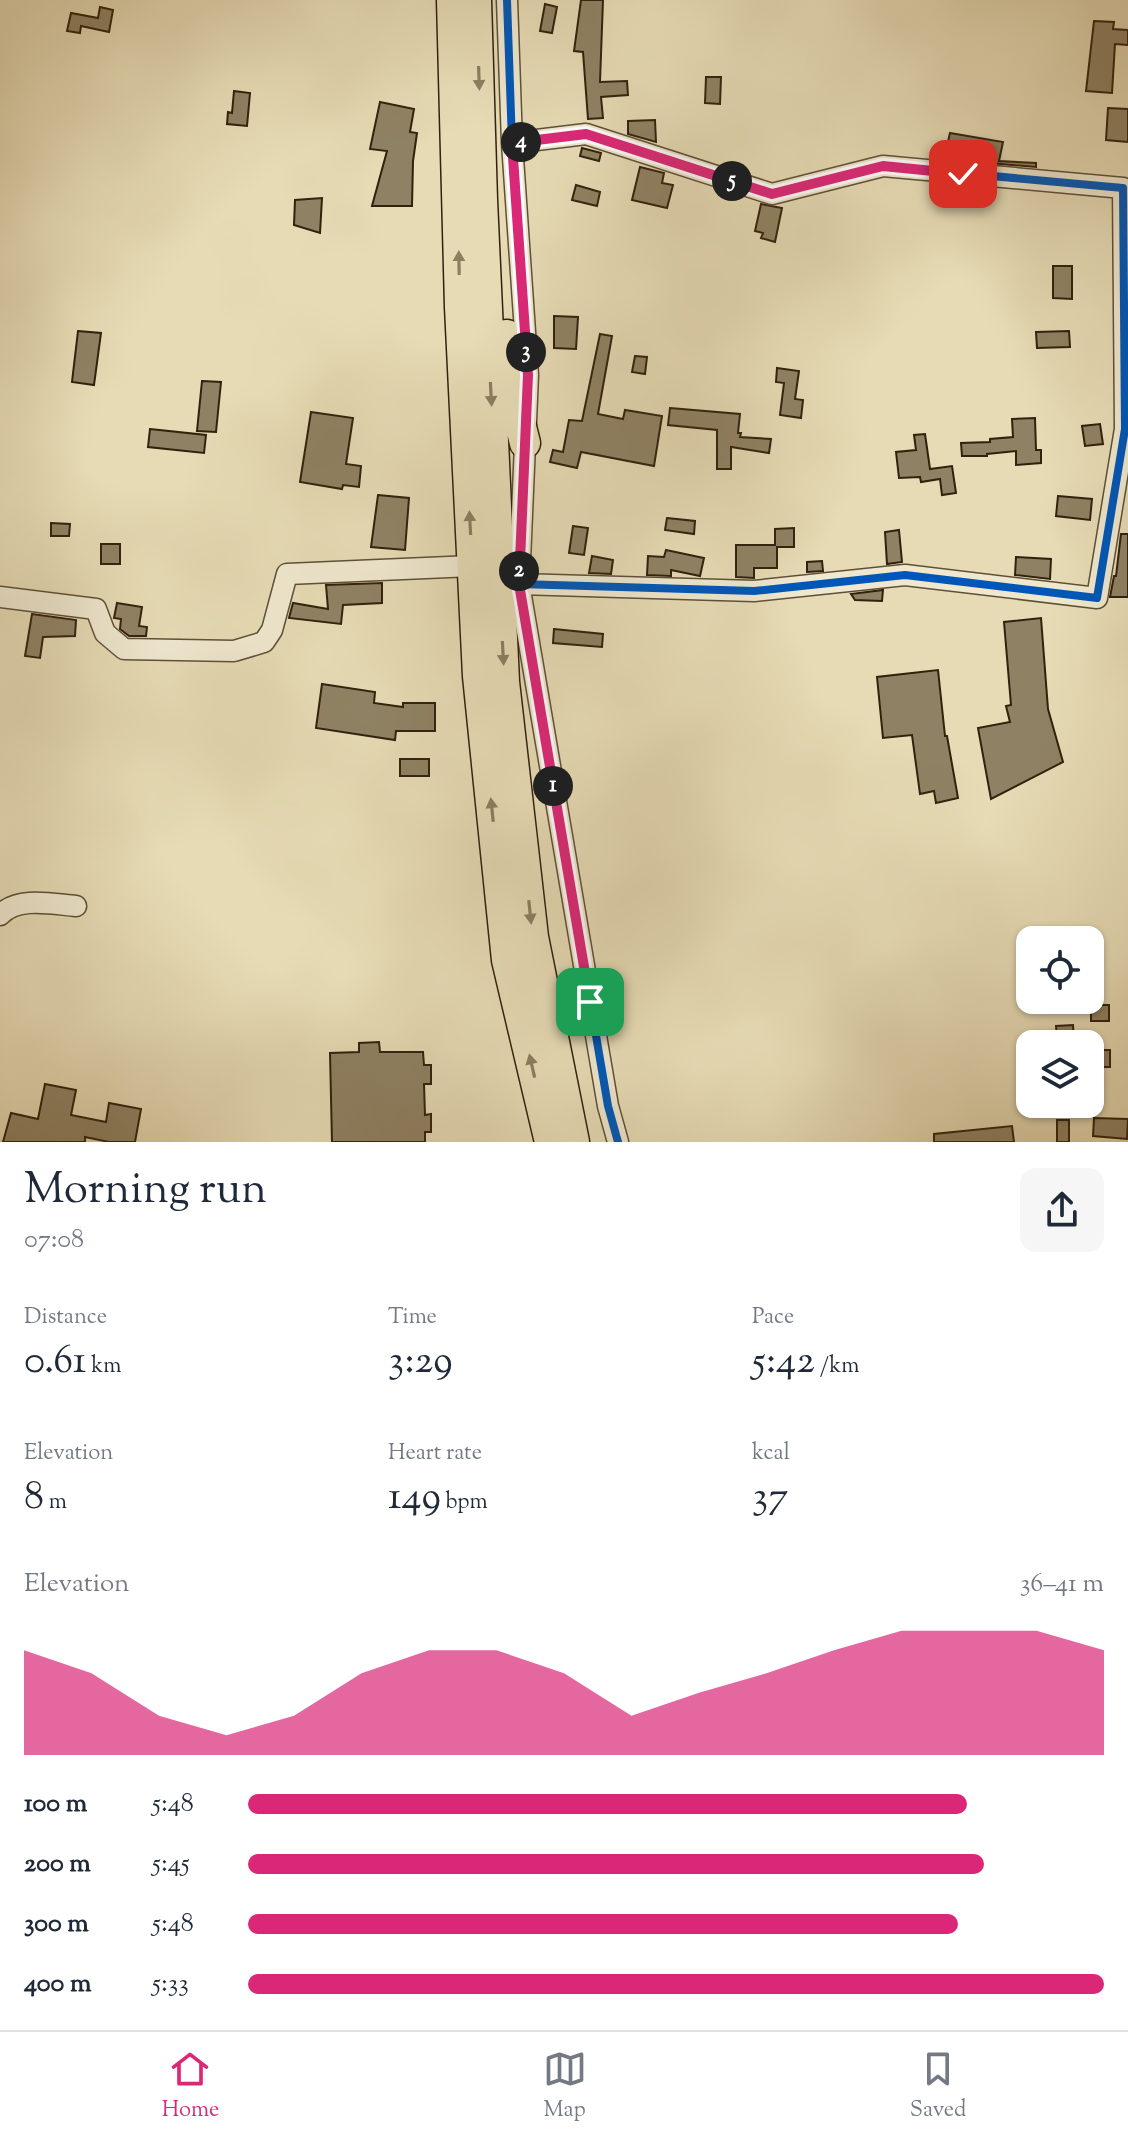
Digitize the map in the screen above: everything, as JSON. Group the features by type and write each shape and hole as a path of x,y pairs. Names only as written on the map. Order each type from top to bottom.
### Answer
{"highway":[{"path":"452,0 460,307 478,676 507,960 550,1142"},
{"path":"476,0 504,682 533,937 574,1142"},
{"path":"482,200 501,275 512,391 525,443"}],"street":[{"path":"507,0 512,143 528,375 519,584 608,1106 618,1142"},
{"path":"512,143 586,134 772,194 883,166 1126,187 1125,429 1097,598 905,575 754,591 519,584"},
{"path":"0,597 96,609 105,633 124,649 234,651 264,642 272,630 287,574 472,566"},
{"path":"0,915 6,909 26,903 76,906"}],"building":[{"path":"581,0 603,0 600,82 627,81 628,95 601,97 603,118 588,119 583,52 574,51"},
{"path":"545,4 557,7 552,33 540,31"},
{"path":"100,7 113,10 109,32 81,26 80,33 67,31 71,13 98,18"},
{"path":"1094,21 1114,22 1113,29 1128,30 1128,45 1115,44 1112,93 1086,91"},
{"path":"706,77 721,77 720,104 705,103"},
{"path":"234,91 250,93 247,126 227,124 228,112 232,113"},
{"path":"380,102 414,109 410,132 417,133 412,206 372,206 387,151 370,149"},
{"path":"1108,108 1128,109 1128,142 1106,140"},
{"path":"655,120 656,142 628,134 628,121"},
{"path":"950,133 1003,142 999,161 1036,163 1036,167 944,159"},
{"path":"582,148 601,153 599,161 580,156"},
{"path":"640,167 664,173 662,183 673,185 667,208 632,200"},
{"path":"576,185 600,192 597,206 572,200"},
{"path":"322,198 320,233 294,225 295,200"},
{"path":"761,204 782,208 775,242 761,238 763,233 755,231"},
{"path":"1053,266 1072,266 1072,299 1053,298"},
{"path":"554,316 578,317 576,349 554,348"},
{"path":"78,331 101,333 94,385 72,382"},
{"path":"1069,331 1070,347 1037,348 1036,332"},
{"path":"600,334 612,336 598,414 623,419 625,410 662,416 654,466 581,452 577,468 550,462 553,450 563,452 569,420 582,421"},
{"path":"635,356 647,357 645,374 632,372"},
{"path":"777,368 799,371 795,399 803,400 801,418 780,415 784,383 776,382"},
{"path":"202,381 221,382 216,432 197,431"},
{"path":"670,408 740,414 740,437 771,439 769,453 731,447 731,469 717,469 717,430 668,425"},
{"path":"311,412 353,418 346,464 361,466 359,487 343,485 342,489 300,482"},
{"path":"1035,418 1036,450 1041,450 1041,463 1016,465 1016,451 962,456 961,443 1013,437 1012,419"},
{"path":"1100,424 1103,444 1085,446 1082,426"},
{"path":"150,429 206,435 204,453 148,447"},
{"path":"925,434 930,469 952,466 956,493 942,495 940,479 921,482 920,477 899,478 896,452 916,450 914,435"},
{"path":"378,495 409,498 405,550 371,547"},
{"path":"1058,496 1092,499 1090,520 1056,516"},
{"path":"667,518 695,521 694,534 665,530"},
{"path":"51,523 70,524 69,536 51,536"},
{"path":"573,526 588,528 584,555 569,553"},
{"path":"794,528 794,547 777,547 777,568 754,568 754,578 736,577 736,545 775,545 775,529"},
{"path":"899,530 902,562 887,564 885,532"},
{"path":"1121,534 1128,534 1128,597 1110,597 1116,576"},
{"path":"101,544 120,544 120,564 101,564"},
{"path":"666,550 704,558 700,576 671,570 671,576 647,575 648,556 664,557"},
{"path":"592,556 613,560 611,574 589,573"},
{"path":"1016,557 1051,559 1050,579 1015,575"},
{"path":"822,561 823,571 807,572 807,562"},
{"path":"382,583 382,603 343,605 341,624 289,618 293,603 328,609 326,585"},
{"path":"883,590 882,601 855,600 851,594"},
{"path":"117,603 142,607 139,626 147,627 146,636 129,636 120,629 121,619 114,618"},
{"path":"32,614 76,620 75,636 43,637 40,658 25,656"},
{"path":"1041,618 1048,709 1063,762 991,799 978,728 1010,722 1006,706 1011,705 1004,622"},
{"path":"554,629 603,634 602,647 553,643"},
{"path":"938,670 945,736 958,798 936,803 934,791 920,794 912,735 883,738 877,677"},
{"path":"322,684 375,692 374,703 403,707 403,703 435,703 435,731 396,731 395,740 316,728"},
{"path":"400,759 429,759 429,776 400,776"},
{"path":"1104,1005 1109,1005 1109,1021 1091,1021 1091,1014 1104,1014"},
{"path":"1073,1025 1073,1030 1056,1030 1056,1026"},
{"path":"379,1042 380,1052 423,1052 424,1065 431,1065 431,1084 424,1084 425,1115 431,1114 431,1132 425,1132 425,1142 332,1142 330,1053 359,1052 359,1043"},
{"path":"1104,1050 1110,1050 1110,1067 1104,1067"},
{"path":"45,1084 76,1090 71,1115 106,1122 109,1103 141,1109 135,1142 109,1142 85,1137 85,1142 3,1142 11,1113 38,1119"},
{"path":"1094,1118 1128,1119 1127,1139 1093,1136"},
{"path":"1057,1120 1069,1120 1069,1142 1057,1142"},
{"path":"1012,1126 1014,1142 934,1142 934,1134"}],"cycle path":[{"path":"507,0 512,143 528,375 519,584 608,1106 618,1142"},
{"path":"512,143 586,134 772,194 883,166 1123,188 1125,429 1097,598 905,575 754,591 519,584"}],"route":[{"path":"590,1002 519,584 528,375 512,143 586,134 772,194 883,166 963,174"}]}
